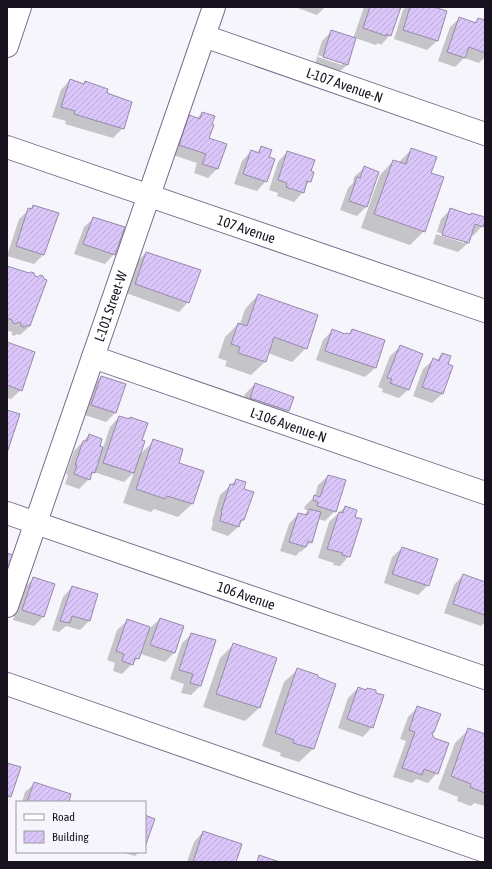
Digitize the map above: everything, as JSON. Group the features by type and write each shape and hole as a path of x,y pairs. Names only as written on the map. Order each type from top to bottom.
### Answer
{"street":[{"path":"7,46 20,7"},
{"name":"L-101 Street-W","path":"7,606 214,7"},
{"name":"L-107 Avenue-N","path":"204,36 485,134"},
{"name":"107 Avenue","path":"7,146 485,311"},
{"name":"L-106 Avenue-N","path":"93,357 485,493"},
{"name":"106 Avenue","path":"7,513 485,678"},
{"path":"7,684 485,851"}],"building":[{"path":"370,7 401,7 391,36 387,34 386,36 363,28"},
{"path":"410,7 434,7 447,11 438,41 403,30"},
{"path":"459,17 476,23 478,18 485,20 485,53 469,47 465,58 447,52"},
{"path":"331,30 356,38 348,65 323,57"},
{"path":"70,79 84,84 85,81 108,89 107,93 132,102 124,129 74,114 75,111 61,107"},
{"path":"202,112 215,116 212,124 214,125 209,138 227,144 218,169 202,164 206,154 179,145 189,115 200,119"},
{"path":"261,146 272,150 269,157 275,159 267,182 243,174 251,150 259,153"},
{"path":"411,148 437,157 431,173 444,177 425,232 374,214 393,160 406,164"},
{"path":"287,151 315,160 311,171 314,172 311,182 307,181 304,193 286,187 287,183 278,180"},
{"path":"364,166 379,172 367,207 349,201 357,177 360,178"},
{"path":"33,205 59,213 44,255 16,246 28,208 32,209"},
{"path":"450,208 471,215 471,213 485,217 483,227 475,224 469,243 442,235"},
{"path":"93,217 125,227 115,255 83,244"},
{"path":"146,252 201,270 189,303 135,284"},
{"path":"7,266 29,273 34,273 35,276 38,277 40,275 43,276 44,279 47,280 30,326 21,326 21,323 13,323 12,320 7,318"},
{"path":"258,294 318,315 307,349 274,337 266,362 238,353 240,347 231,344 238,323 247,326"},
{"path":"332,329 345,334 350,334 352,329 385,340 376,368 325,351"},
{"path":"7,342 35,352 22,391 7,385"},
{"path":"400,345 423,354 409,390 390,383 392,379 387,378"},
{"path":"442,353 451,356 448,364 453,366 443,394 422,387 433,358 439,361"},
{"path":"101,376 126,384 116,413 91,405"},
{"path":"255,383 294,397 289,411 250,398"},
{"path":"7,410 20,414 7,453"},
{"path":"119,416 130,419 130,417 148,423 142,440 145,441 134,473 103,463"},
{"path":"89,434 102,439 100,446 103,447 95,473 92,472 90,480 74,474 77,465 75,465 83,441 87,441"},
{"path":"153,439 183,449 179,463 204,471 193,504 167,496 165,499 136,489"},
{"path":"328,475 346,480 336,512 317,506 318,502 313,500 314,495 320,497"},
{"path":"236,479 246,482 244,489 254,492 244,520 241,520 239,527 220,521 221,512 230,484 234,485"},
{"path":"345,506 357,510 355,517 362,519 350,557 342,555 343,553 327,549 339,512 343,513"},
{"path":"309,509 321,512 312,543 308,541 306,547 289,542 298,513 307,515"},
{"path":"402,547 438,559 429,586 392,574"},
{"path":"7,553 13,555 7,573"},
{"path":"463,574 485,582 485,615 453,604"},
{"path":"33,577 55,584 44,617 22,610"},
{"path":"72,586 98,594 90,621 72,616 70,623 60,621"},
{"path":"160,618 184,626 175,653 150,645"},
{"path":"127,619 150,627 139,659 135,658 133,665 122,661 124,654 116,651"},
{"path":"191,633 216,640 201,686 190,683 193,674 179,670"},
{"path":"233,643 277,658 260,708 216,694"},
{"path":"297,668 318,675 318,677 336,684 314,749 293,743 294,740 275,733"},
{"path":"358,687 366,690 367,688 376,690 376,693 384,695 373,728 347,719"},
{"path":"417,706 441,714 434,732 432,733 434,738 449,743 438,774 424,769 422,775 402,768 415,732 409,730"},
{"path":"468,728 485,734 485,793 470,787 471,784 451,776"},
{"path":"7,763 21,767 11,797 7,796"},
{"path":"34,782 71,794 69,801 27,801"},
{"path":"146,815 155,819 146,844"},
{"path":"203,831 242,844 236,862 193,862"},
{"path":"259,855 280,862 257,862"}]}
